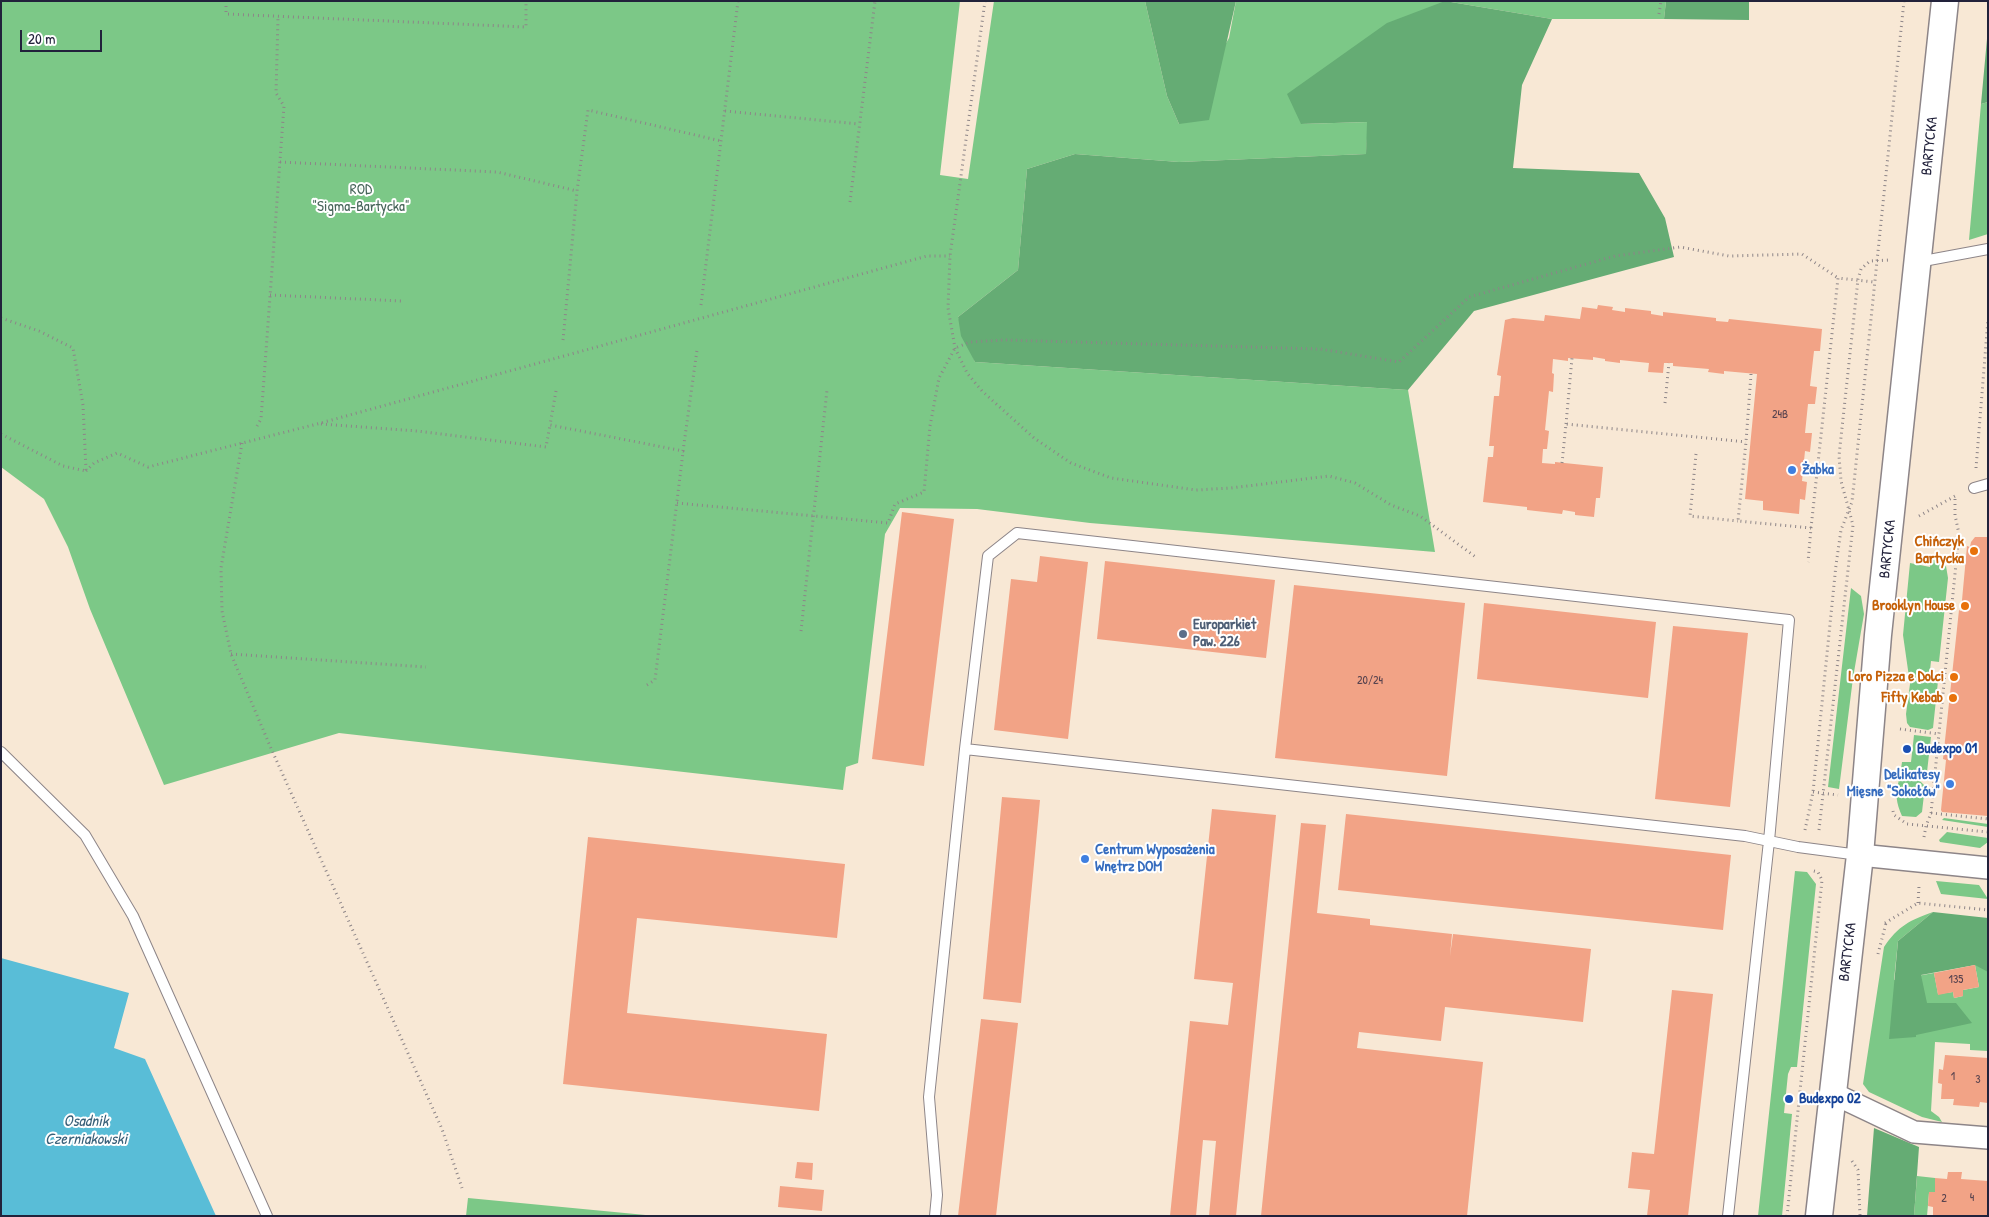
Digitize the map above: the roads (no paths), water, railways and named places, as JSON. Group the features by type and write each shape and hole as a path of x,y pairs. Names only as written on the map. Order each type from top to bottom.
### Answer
{"street":[{"name":"BARTYCKA","path":"1819,1216 1860,855 1878,635 1946,1"},
{"path":"1860,855 1988,868"},
{"path":"1832,1093 1914,1132 1988,1138"}],"lane":[{"path":"1918,262 1988,249"},
{"path":"1974,488 1988,484"},
{"path":"935,1216 938,1195 929,1097 988,556 1017,533 1789,620 1769,841 1728,1216"},
{"path":"966,749 1745,836 1860,855"},
{"path":"1,752 85,835 133,916 267,1216"}],"water":[{"name":"Osadnik Czerniakowski","path":"1,958 129,993 114,1048 145,1059 216,1216 1,1216"}],"place":[{"name":"Żabka","path":"1792,470"},
{"name":"Chińczyk Bartycka","path":"1974,551"},
{"name":"Brooklyn House","path":"1965,606"},
{"name":"Europarkiet Paw. 226","path":"1183,634"},
{"name":"Loro Pizza e Dolci","path":"1954,677"},
{"name":"Fifty Kebab","path":"1953,698"},
{"name":"Budexpo 01","path":"1907,749"},
{"name":"Delikatesy Mięsne \"Sokołów\"","path":"1950,784"},
{"name":"Centrum Wyposażenia Wnętrz DOM","path":"1085,859"},
{"name":"Budexpo 02","path":"1789,1099"}],"park label":[{"name":"ROD \"Sigma-Bartycka\"","path":"361,198"}]}
